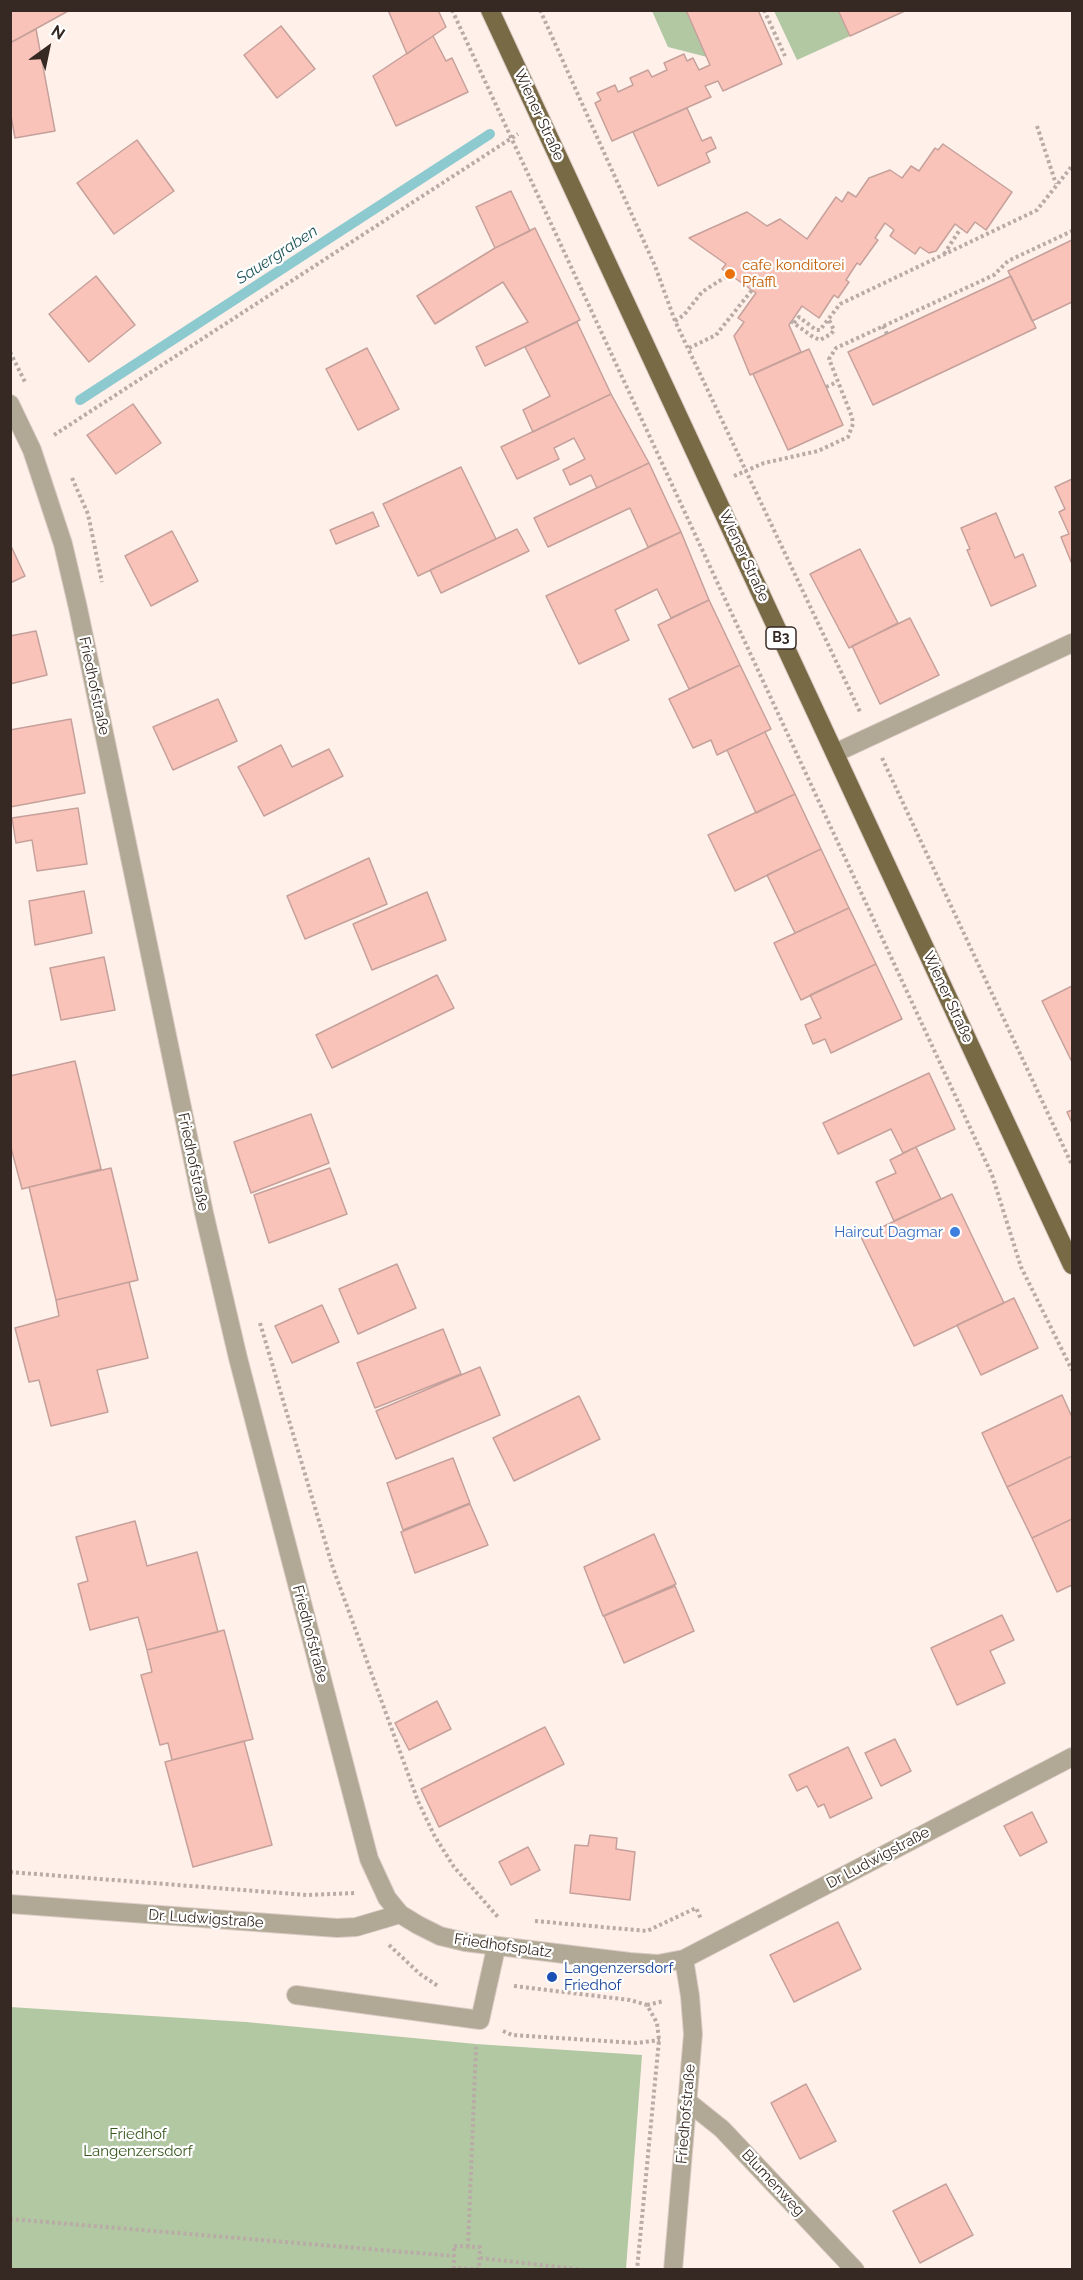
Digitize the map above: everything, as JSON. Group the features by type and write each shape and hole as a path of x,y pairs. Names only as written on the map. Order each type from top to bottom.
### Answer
{"main road":[{"name":"Wiener Straße","path":"490,10 1072,1265"}],"street":[{"name":"Friedhofstraße","path":"10,404 32,450 63,544 199,1191 238,1358 369,1859 387,1898 399,1914"},
{"path":"835,753 1072,643"},
{"name":"Dr Ludwigstraße","path":"684,1959 1072,1757"},
{"name":"Dr. Ludwigstraße","path":"10,1904 337,1928 356,1927 399,1914"},
{"name":"Friedhofsplatz","path":"399,1914 440,1936 496,1948 658,1964 684,1959"},
{"path":"296,1995 480,2020 496,1948"},
{"name":"Friedhofstraße","path":"673,2270 693,2034 684,1959"},
{"name":"Blumenweg","path":"687,2102 722,2129 855,2270"}],"path":[{"path":"452,10 510,140 992,1175 1021,1267 1072,1370"},
{"path":"540,10 655,266 675,321 1072,1165"},
{"path":"764,10 785,56"},
{"path":"763,23 769,21"},
{"path":"32,450 542,119"},
{"path":"1037,126 1056,184"},
{"path":"828,318 834,330 820,340 793,322 799,317 817,330 840,304 1037,210 1072,166"},
{"path":"944,254 961,228"},
{"path":"712,488 747,470 776,459 818,451 848,437 853,424 852,417 828,359 836,348 994,275 1008,261 1072,231"},
{"path":"1043,244 1047,252"},
{"path":"675,321 684,315 702,292 730,274"},
{"path":"973,284 976,292"},
{"path":"689,348 716,335 752,290"},
{"path":"883,326 887,334"},
{"path":"826,387 837,382"},
{"path":"70,475 88,514 104,590"},
{"path":"258,1318 333,1568 418,1801 434,1835 454,1867 497,1917 508,1918"},
{"path":"10,1872 307,1895 355,1893"},
{"path":"531,1920 647,1931 696,1908 713,1944"},
{"path":"468,2247 476,2044 480,2020 512,2035 636,2043 659,2040 637,2270"},
{"path":"10,2219 454,2256"},
{"path":"454,2246 468,2247 480,2247 479,2269 454,2268 454,2246"},
{"path":"480,2258 585,2270"}],"green space":[{"path":"652,11 686,11 707,57 668,47"},
{"path":"774,11 838,11 850,36 797,60"},
{"name":"Friedhof Langenzersdorf","path":"10,2007 246,2022 476,2044 642,2055 626,2269 11,2269"}],"building":[{"path":"10,10 70,10 10,43"},
{"path":"388,10 438,10 446,27 407,54"},
{"path":"686,10 758,10 782,64 723,91 718,81 705,86 711,97 612,141 595,103 601,100 597,93 615,85 618,92 633,85 630,78 648,70 652,77 667,70 664,63 684,54 687,61 693,58 699,70 710,65"},
{"path":"838,10 907,10 850,36"},
{"path":"281,26 315,69 277,98 244,55"},
{"path":"36,29 55,131 15,138 10,110 10,43"},
{"path":"433,36 446,61 452,58 468,92 396,126 373,76"},
{"path":"687,108 702,141 711,137 716,148 706,153 710,162 658,186 633,132"},
{"path":"137,140 174,191 114,234 77,183"},
{"path":"943,144 1012,192 986,230 975,222 967,233 955,224 936,251 929,253 920,247 915,254 890,236 894,230 885,223 875,238 878,240 860,265 857,263 846,280 849,282 838,298 834,295 819,318 802,306 789,325 801,352 750,375 734,336 744,322 738,318 756,293 722,269 726,264 689,238 747,212 767,226 780,219 807,239 836,197 842,202 848,192 856,197 869,178 890,170 902,178 911,166 919,171 935,148 938,150"},
{"path":"511,191 530,231 495,248 476,207"},
{"path":"535,228 580,320 485,366 476,347 528,322 503,282 435,324 417,296 495,248"},
{"path":"1072,240 1072,302 1032,321 1008,271"},
{"path":"96,276 135,325 89,362 49,314"},
{"path":"1011,276 1036,328 873,405 848,352"},
{"path":"577,322 611,394 533,432 523,410 550,396 525,347"},
{"path":"367,348 399,409 358,430 326,369"},
{"path":"809,349 843,425 788,450 753,374"},
{"path":"611,394 649,463 597,488 591,475 570,485 563,470 585,459 574,438 554,448 559,459 517,479 501,447"},
{"path":"133,404 161,443 116,474 87,435"},
{"path":"649,463 681,532 648,547 630,508 548,547 534,518"},
{"path":"461,467 496,539 418,576 383,504"},
{"path":"1072,479 1072,564 1061,537 1069,534 1059,512 1065,509 1055,487"},
{"path":"373,512 379,526 336,544 330,530"},
{"path":"996,513 1015,558 1023,554 1036,586 991,606 967,550 970,549 961,528"},
{"path":"517,529 529,551 441,593 430,570"},
{"path":"172,531 198,581 151,606 125,556"},
{"path":"681,532 709,600 671,618 657,589 615,610 629,640 579,664 546,596"},
{"path":"10,544 25,576 10,583"},
{"path":"860,549 898,623 849,648 810,574"},
{"path":"709,600 740,665 689,689 658,625"},
{"path":"910,618 939,675 880,704 852,646"},
{"path":"36,631 47,675 10,684 10,636"},
{"path":"740,665 771,729 717,755 711,740 693,748 669,699"},
{"path":"218,699 237,741 173,770 153,727"},
{"path":"71,719 85,793 10,807 10,730"},
{"path":"765,732 795,794 756,813 727,750"},
{"path":"281,745 292,767 329,749 343,776 264,816 238,767"},
{"path":"795,794 821,849 735,891 708,835"},
{"path":"78,808 87,864 37,871 32,840 16,843 12,818"},
{"path":"821,849 849,908 795,933 767,875"},
{"path":"369,858 387,904 305,939 287,896"},
{"path":"84,891 92,933 35,945 29,901"},
{"path":"427,892 446,940 372,970 353,924"},
{"path":"849,908 876,964 801,1000 774,943"},
{"path":"104,957 115,1010 61,1020 50,968"},
{"path":"876,964 902,1019 831,1053 825,1039 813,1044 805,1025 821,1018 810,995"},
{"path":"437,975 454,1008 332,1068 316,1035"},
{"path":"1072,986 1072,1062 1042,1001"},
{"path":"75,1061 101,1169 22,1189 10,1144 10,1076"},
{"path":"929,1073 955,1129 903,1153 891,1129 838,1154 823,1123"},
{"path":"1072,1110 1072,1123 1067,1112"},
{"path":"311,1114 329,1163 251,1193 234,1142"},
{"path":"916,1147 941,1199 894,1221 876,1182 896,1173 890,1160"},
{"path":"111,1168 138,1280 56,1300 29,1187"},
{"path":"330,1168 347,1214 269,1243 254,1195"},
{"path":"952,1194 1004,1303 914,1346 861,1237"},
{"path":"397,1264 416,1308 358,1334 339,1289"},
{"path":"129,1282 148,1358 97,1370 108,1412 51,1426 39,1380 29,1382 15,1328 59,1316 56,1300"},
{"path":"1014,1298 1038,1348 981,1375 957,1325"},
{"path":"322,1305 339,1342 292,1363 275,1326"},
{"path":"443,1329 461,1374 375,1408 357,1363"},
{"path":"480,1367 500,1415 396,1459 376,1411"},
{"path":"1062,1395 1072,1417 1072,1456 1007,1487 982,1433"},
{"path":"579,1396 600,1439 514,1481 493,1438"},
{"path":"1072,1456 1072,1519 1032,1538 1007,1487"},
{"path":"453,1458 470,1503 403,1530 387,1483"},
{"path":"470,1504 488,1545 415,1573 401,1532"},
{"path":"1072,1519 1072,1585 1057,1592 1032,1538"},
{"path":"135,1521 147,1566 197,1552 218,1632 147,1650 138,1617 90,1630 78,1584 88,1581 76,1537"},
{"path":"654,1534 676,1584 603,1616 584,1567"},
{"path":"675,1586 694,1631 624,1663 604,1616"},
{"path":"1002,1615 1014,1640 990,1651 1005,1683 957,1705 931,1648"},
{"path":"224,1630 253,1739 172,1760 168,1743 160,1745 141,1675 152,1672 147,1650"},
{"path":"437,1701 451,1729 409,1750 395,1723"},
{"path":"545,1727 564,1764 439,1827 421,1789"},
{"path":"895,1739 911,1771 881,1786 865,1753"},
{"path":"244,1741 272,1845 193,1867 165,1762"},
{"path":"848,1747 872,1798 830,1818 824,1804 818,1807 807,1786 797,1791 789,1775"},
{"path":"1032,1812 1047,1842 1020,1856 1004,1826"},
{"path":"590,1835 617,1838 616,1849 635,1852 630,1900 570,1893 575,1845 588,1846"},
{"path":"528,1847 540,1870 511,1885 499,1862"},
{"path":"838,1922 861,1969 794,2002 770,1955"},
{"path":"806,2084 836,2141 800,2159 771,2103"},
{"path":"946,2184 973,2235 920,2263 893,2211"}],"waterway":[{"name":"Sauergraben","path":"80,400 490,134"}],"place":[{"name":"cafe konditorei Pfaffl","path":"730,274"},
{"name":"Haircut Dagmar","path":"955,1232"},
{"name":"Langenzersdorf Friedhof","path":"552,1977"}]}
